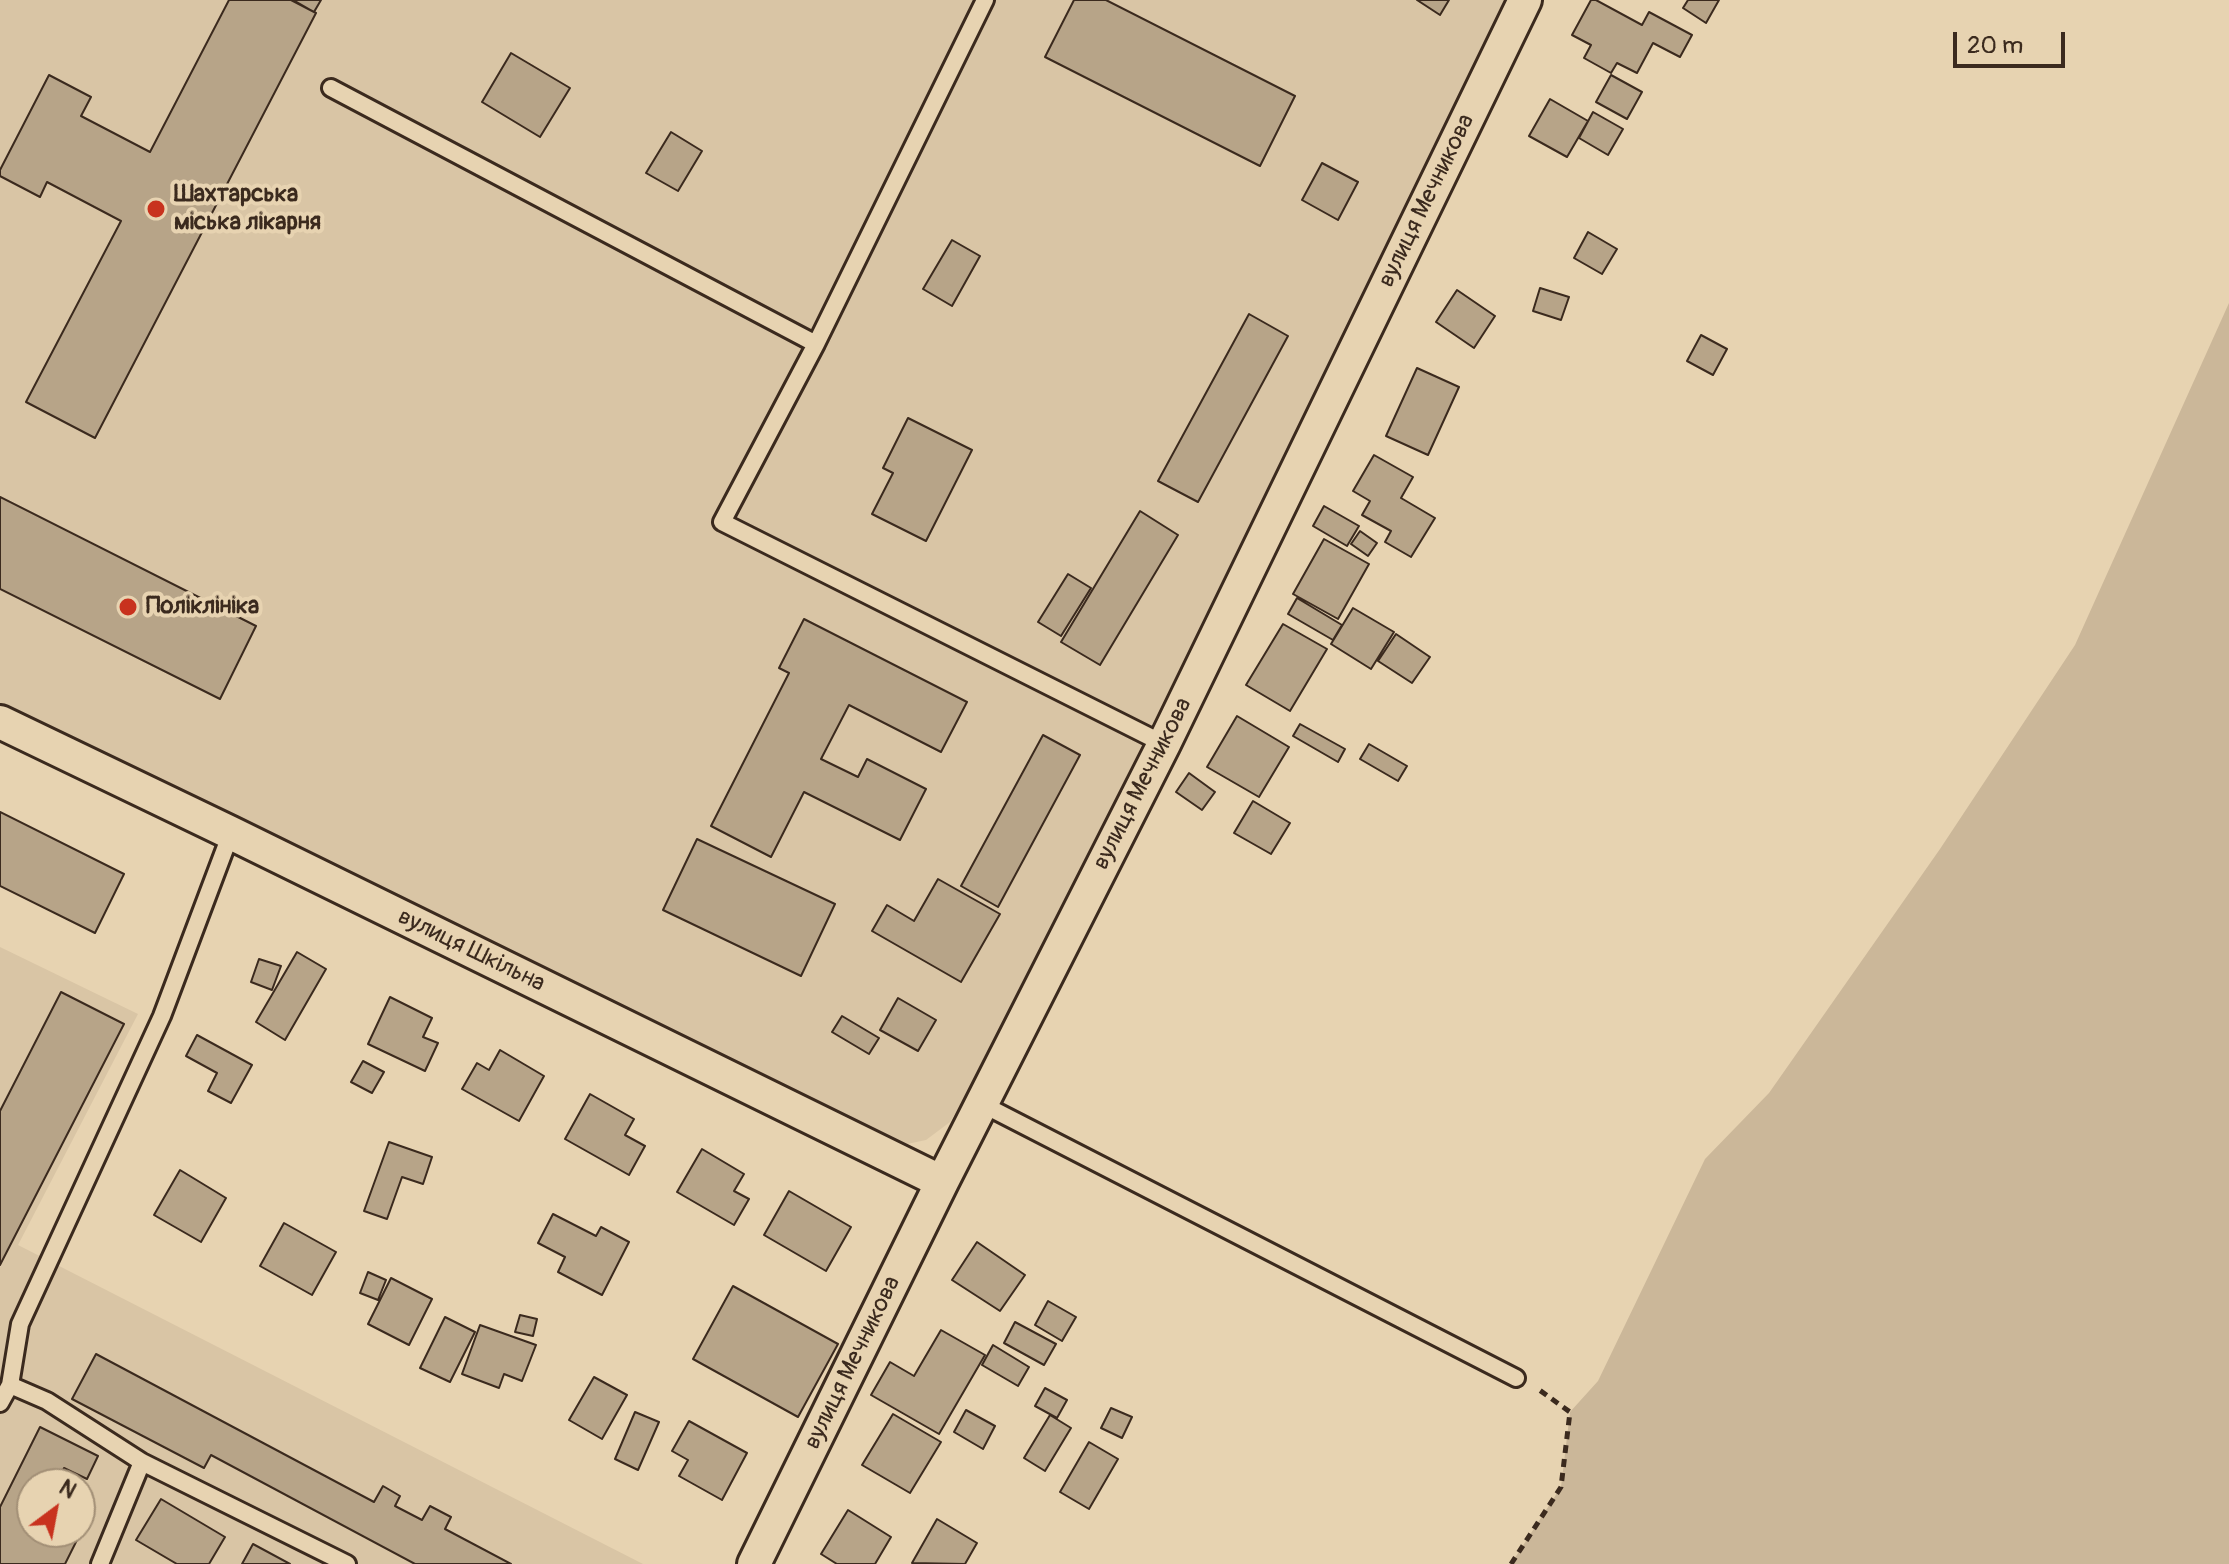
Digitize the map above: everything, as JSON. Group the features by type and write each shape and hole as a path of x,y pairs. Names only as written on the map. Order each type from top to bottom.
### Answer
{"street":[{"name":"вулиця Мечникова","path":"754,1564 942,1182 1164,744 1525,0"},
{"name":"вулиця Шкільна","path":"0,722 942,1182"}],"lane":[{"path":"985,0 816,344 722,522 1164,744"},
{"path":"331,88 816,344"},
{"path":"0,1403 10,1385 20,1324 162,1016 231,833"},
{"path":"982,1104 1516,1378"},
{"path":"10,1385 47,1401 142,1462 347,1564"},
{"path":"100,1564 142,1462"}],"path":[{"path":"1511,1564 1561,1487 1570,1412 1516,1378"}],"shaded area":[{"path":"0,0 1509,0 993,1048 950,1122 926,1140 907,1144 0,704"},
{"path":"2229,303 2229,1564 1511,1564 1561,1487 1570,1412 1598,1381 1705,1159 1769,1093 1940,849 2075,645"},
{"path":"0,947 138,1014 18,1245 643,1564 0,1564"}],"building":[{"name":"Шахтарська міська лікарня","path":"229,0 291,0 316,13 95,438 26,402 121,221 47,182 40,197 0,176 0,170 49,75 91,97 81,116 150,152"},
{"path":"293,0 321,0 314,12"},
{"path":"1074,0 1106,0 1295,96 1260,166 1045,57"},
{"path":"1417,0 1449,0 1440,15"},
{"path":"1591,0 1642,25 1649,12 1692,35 1680,57 1653,43 1637,73 1617,63 1611,73 1584,58 1591,45 1572,35"},
{"path":"1688,0 1719,0 1706,23 1683,8"},
{"path":"511,53 570,88 540,137 482,102"},
{"path":"1611,75 1642,92 1627,119 1596,102"},
{"path":"1550,99 1588,121 1567,157 1529,136"},
{"path":"1593,112 1623,129 1608,155 1579,138"},
{"path":"671,132 702,151 678,191 646,173"},
{"path":"1322,163 1358,182 1338,220 1302,200"},
{"path":"1588,232 1617,249 1602,274 1574,258"},
{"path":"952,240 980,256 952,306 923,289"},
{"path":"1540,288 1569,297 1561,320 1533,311"},
{"path":"1457,290 1495,316 1474,348 1436,322"},
{"path":"1249,314 1288,336 1198,502 1158,481"},
{"path":"1701,335 1727,349 1713,375 1687,361"},
{"path":"1417,368 1459,387 1428,455 1386,436"},
{"path":"908,418 972,450 926,541 872,514 893,473 883,468"},
{"path":"1374,455 1413,477 1401,498 1435,518 1411,557 1385,542 1391,531 1362,515 1370,501 1353,491"},
{"name":"Поліклініка","path":"0,497 256,626 220,699 0,589"},
{"path":"1324,506 1359,526 1347,546 1313,526"},
{"path":"1140,511 1178,535 1100,665 1061,642"},
{"path":"1360,531 1377,543 1368,556 1351,544"},
{"path":"1324,539 1369,564 1338,619 1293,594"},
{"path":"1068,574 1091,588 1061,636 1038,622"},
{"path":"1297,598 1342,625 1333,640 1288,614"},
{"path":"1353,608 1394,632 1371,669 1331,644"},
{"path":"804,619 967,702 941,752 849,705 821,759 858,777 867,759 926,789 900,840 804,792 771,857 711,826 789,673 779,668"},
{"path":"1283,624 1327,649 1290,711 1246,685"},
{"path":"1396,634 1430,657 1412,683 1378,661"},
{"path":"1237,716 1289,747 1259,797 1207,767"},
{"path":"1300,724 1345,749 1338,762 1293,736"},
{"path":"1043,735 1080,755 998,907 961,886"},
{"path":"1369,744 1407,766 1398,781 1360,759"},
{"path":"1189,773 1215,792 1202,810 1176,792"},
{"path":"1253,801 1290,823 1271,854 1234,833"},
{"path":"0,812 124,874 95,933 0,886"},
{"path":"697,839 835,904 801,976 663,910"},
{"path":"938,879 1000,914 961,982 872,931 887,905 914,921"},
{"path":"297,952 326,969 285,1040 256,1022"},
{"path":"259,959 281,966 272,990 251,982"},
{"path":"61,992 124,1024 0,1265 0,1111"},
{"path":"390,997 432,1018 423,1037 438,1043 425,1071 368,1044"},
{"path":"898,998 936,1020 918,1051 880,1030"},
{"path":"842,1016 879,1038 869,1054 832,1032"},
{"path":"197,1035 252,1065 231,1103 208,1091 217,1073 186,1056"},
{"path":"500,1050 544,1076 519,1121 462,1089 477,1063 489,1070"},
{"path":"363,1061 384,1072 372,1093 351,1082"},
{"path":"590,1094 634,1119 625,1135 645,1146 629,1175 565,1139"},
{"path":"389,1142 432,1157 423,1184 402,1177 387,1219 364,1211"},
{"path":"702,1149 744,1174 734,1191 749,1199 734,1225 677,1192"},
{"path":"180,1170 226,1198 201,1242 154,1215"},
{"path":"789,1191 851,1227 826,1271 764,1235"},
{"path":"553,1214 596,1236 601,1227 629,1242 602,1295 558,1272 565,1257 538,1243"},
{"path":"284,1223 336,1252 312,1295 260,1266"},
{"path":"977,1242 1025,1275 1000,1311 952,1280"},
{"path":"368,1272 386,1280 378,1300 360,1293"},
{"path":"391,1278 432,1299 409,1345 368,1324"},
{"path":"733,1286 838,1344 798,1417 693,1359"},
{"path":"1048,1301 1076,1317 1062,1341 1035,1325"},
{"path":"520,1315 537,1319 533,1336 515,1332"},
{"path":"445,1317 475,1332 450,1382 420,1368"},
{"path":"1015,1322 1056,1344 1044,1365 1004,1343"},
{"path":"480,1325 536,1345 522,1381 504,1374 499,1388 462,1374"},
{"path":"941,1330 985,1355 939,1434 871,1395 890,1362 914,1376"},
{"path":"993,1345 1029,1367 1018,1386 982,1365"},
{"path":"96,1354 374,1502 383,1486 400,1496 395,1506 422,1520 430,1506 451,1517 445,1529 511,1564 415,1564 211,1455 204,1468 72,1399"},
{"path":"594,1377 627,1395 602,1439 569,1420"},
{"path":"1045,1388 1067,1400 1057,1418 1035,1406"},
{"path":"1111,1408 1132,1417 1122,1438 1101,1428"},
{"path":"966,1410 995,1426 983,1449 954,1432"},
{"path":"635,1412 659,1422 638,1470 615,1459"},
{"path":"893,1414 941,1442 910,1493 862,1465"},
{"path":"1050,1415 1071,1428 1045,1471 1024,1458"},
{"path":"689,1421 747,1453 722,1500 679,1476 688,1460 672,1451"},
{"path":"40,1427 98,1456 92,1468 20,1468"},
{"path":"1089,1442 1118,1459 1089,1509 1060,1492"},
{"path":"16,1475 16,1548 73,1548 65,1564 0,1564 0,1507"},
{"path":"161,1499 225,1537 209,1564 177,1564 136,1540"},
{"path":"848,1510 891,1537 875,1564 837,1564 821,1554"},
{"path":"937,1519 977,1543 965,1564 912,1563"},
{"path":"253,1544 290,1564 242,1564"}],"place":[{"name":"Шахтарська міська лікарня","path":"156,209"},
{"name":"Поліклініка","path":"128,607"}]}
